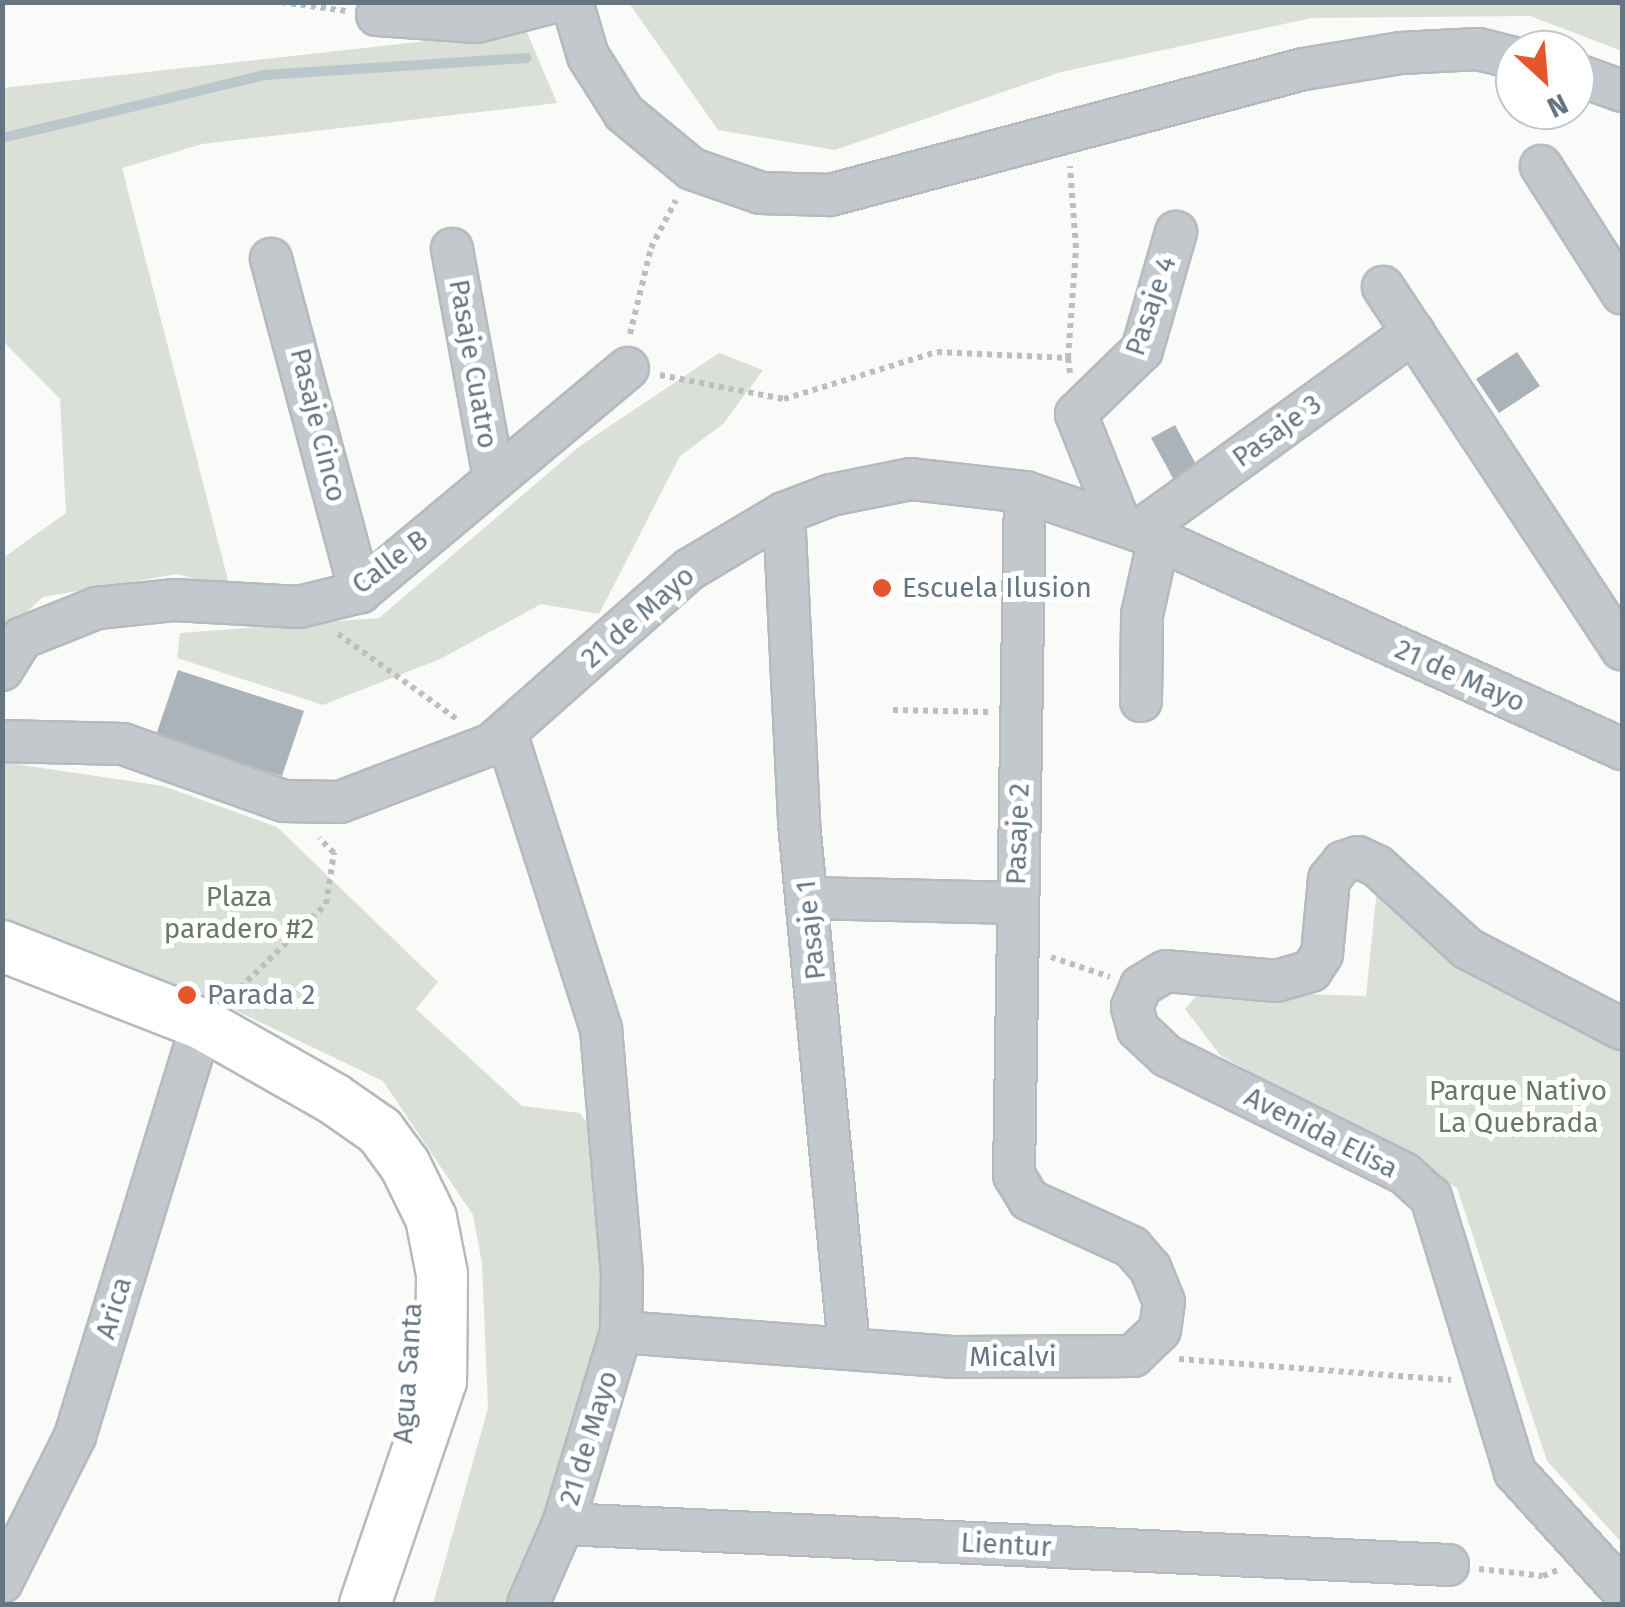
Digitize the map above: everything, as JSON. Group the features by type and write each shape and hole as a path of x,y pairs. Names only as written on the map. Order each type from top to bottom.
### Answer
{"main road":[{"name":"Agua Santa","path":"2,946 202,1024 334,1099 380,1131 405,1165 430,1218 442,1274 441,1382 428,1430 401,1485 365,1604"}],"street":[{"path":"377,15 477,22 554,2"},
{"path":"572,2 588,56 624,113 692,168 761,193 830,195 1343,62 1478,49 1495,53"},
{"path":"1595,81 1622,90"},
{"path":"1541,166 1622,292"},
{"name":"Pasaje 4","path":"1076,414 1142,350 1176,232"},
{"name":"Pasaje Cuatro","path":"452,249 494,478"},
{"name":"Pasaje Cinco","path":"271,258 360,592"},
{"path":"1383,287 1622,648"},
{"name":"Pasaje 3","path":"1139,531 1414,332"},
{"name":"Calle B","path":"2,670 7,653 22,638 96,608 174,600 299,607 360,592 628,368"},
{"path":"1076,414 1139,531 1141,701"},
{"name":"21 de Mayo","path":"530,1603 563,1524 621,1332 622,1273 601,1028 499,738 690,569 784,513 831,495 912,480 1025,492 1139,531 1622,750"},
{"name":"Pasaje 2","path":"1025,492 1014,1175 1029,1200 1132,1247 1150,1268 1164,1302 1160,1330 1133,1356"},
{"name":"Pasaje 1","path":"784,513 799,823 810,898 849,1347"},
{"path":"5,731 123,744 284,801 340,802 499,738"},
{"path":"1141,986 1166,971 1195,968 1295,978 1311,971 1322,954 1329,879 1343,862 1358,857 1378,866 1468,950 1622,1029"},
{"path":"810,898 1016,903"},
{"name":"Avenida Elisa","path":"1141,986 1132,1007 1138,1029 1168,1056 1404,1174 1431,1197 1515,1472 1622,1590"},
{"name":"Arica","path":"2,1582 74,1436 202,1024"},
{"name":"Micalvi","path":"621,1332 955,1357 1133,1356"},
{"name":"Lientur","path":"563,1524 1448,1565"}],"path":[{"path":"281,2 377,15"},
{"path":"1067,135 1076,248 1068,358 1076,414"},
{"path":"692,168 651,248 631,324 628,368 784,399 937,352 1068,358"},
{"path":"299,607 499,738"},
{"path":"893,710 1021,712"},
{"path":"202,1024 326,904 334,853 284,801"},
{"path":"1016,946 1141,986"},
{"path":"1133,1356 1488,1383"},
{"path":"1448,1565 1543,1576 1593,1555"}],"green space":[{"path":"1622,2 1622,51 1595,41 1595,30 1567,30 1530,16 1312,18 1061,72 835,150 718,130 629,3"},
{"path":"526,30 557,103 202,144 122,168 230,588 177,574 43,597 3,634 3,558 66,513 60,399 3,341 3,88"},
{"path":"719,353 763,370 723,424 680,456 599,614 541,604 440,659 323,705 177,658 180,633 379,618 580,446"},
{"name":"Plaza paradero #2","path":"2,762 163,786 277,827 438,982 416,1009 522,1106 580,1113 601,1144 610,1298 579,1439 507,1604 433,1604 488,1408 482,1263 473,1215 383,1081 222,1004 3,919"},
{"name":"Parque Nativo La Quebrada","path":"1377,889 1622,1047 1622,1543 1547,1461 1457,1188 1220,1055 1185,1009 1200,991 1366,996"}],"building":[{"path":"1517,352 1540,386 1499,413 1476,379"},
{"path":"1175,425 1199,470 1175,482 1151,438"},
{"path":"178,670 304,711 282,776 156,735"}],"waterway":[{"path":"2,138 264,75 526,58"}],"place":[{"name":"Escuela Ilusion","path":"882,588"},
{"name":"Parada 2","path":"187,995"}]}
